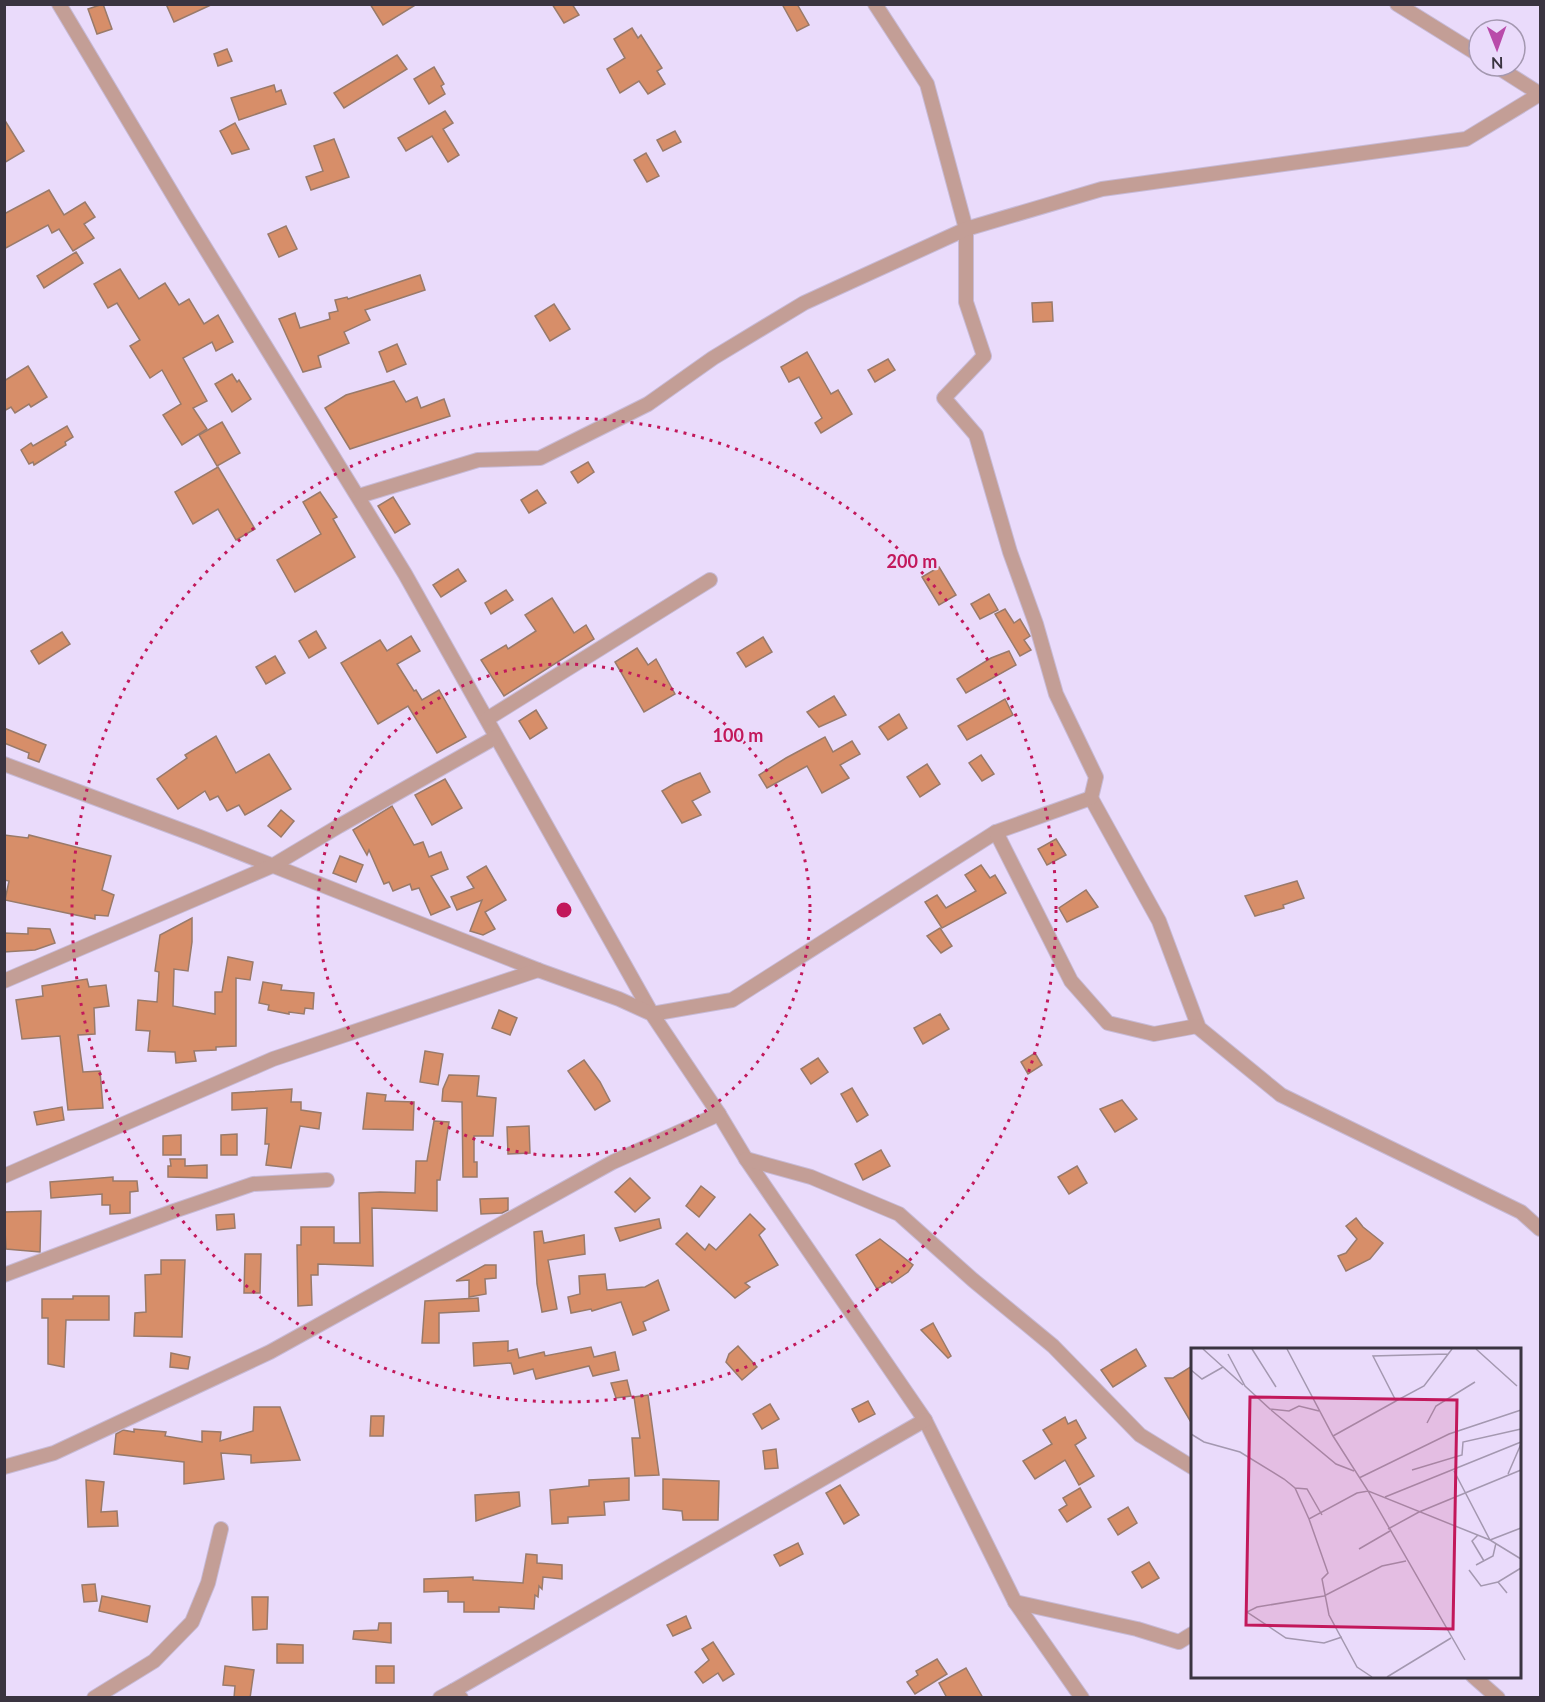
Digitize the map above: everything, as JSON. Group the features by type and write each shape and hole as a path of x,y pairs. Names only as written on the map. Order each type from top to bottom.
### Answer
{"street":[{"path":"59,4 184,215 405,574 652,1014 719,1114 746,1159 925,1420 1015,1602 1082,1698"},
{"path":"875,4 927,84 966,229 966,302 984,356 944,398 976,435 1010,552 1056,694 1096,777 1090,798 1159,921 1198,1028 1281,1095 1521,1212 1540,1229"},
{"path":"1397,4 1467,48"},
{"path":"359,496 478,460 540,458 648,404 714,358 804,303 966,229 1102,189 1466,139 1540,94 1515,78"},
{"path":"487,719 710,580"},
{"path":"4,981 272,867 339,826 496,737"},
{"path":"4,764 201,837 272,867 619,999 652,1014 732,1000 996,832 1090,798"},
{"path":"996,832 1071,981 1108,1023 1154,1034 1197,1026"},
{"path":"7,1170 273,1059 538,970"},
{"path":"4,1467 54,1453 270,1352 613,1162 719,1114"},
{"path":"746,1159 811,1177 899,1214 973,1280 1053,1346 1140,1435 1191,1466"},
{"path":"4,1275 253,1184 327,1180"},
{"path":"451,1695 925,1420"},
{"path":"94,1698 154,1661 192,1622 208,1583 221,1529"},
{"path":"1015,1602 1137,1629 1179,1642 1191,1635"},
{"path":"1474,1678 1498,1698"}],"building":[{"path":"103,4 112,29 97,34 88,9"},
{"path":"166,4 213,4 174,22"},
{"path":"370,4 417,4 383,25"},
{"path":"552,4 572,4 579,15 564,23"},
{"path":"782,4 797,4 809,25 797,31"},
{"path":"632,28 638,38 641,35 662,68 657,71 665,84 648,94 639,81 620,93 607,69 625,58 614,39"},
{"path":"227,49 232,61 218,66 214,54"},
{"path":"397,55 407,69 344,108 334,93"},
{"path":"434,67 444,84 441,86 445,94 429,104 414,79"},
{"path":"274,85 276,92 281,90 286,104 239,120 231,98"},
{"path":"445,111 453,123 443,129 459,155 448,162 432,136 406,151 398,138"},
{"path":"4,119 24,151 4,163"},
{"path":"235,123 249,149 232,154 220,131"},
{"path":"675,131 681,142 663,151 657,140"},
{"path":"334,139 349,177 311,190 306,177 323,171 314,146"},
{"path":"646,153 659,176 647,182 634,160"},
{"path":"49,190 64,215 85,202 95,217 84,224 94,238 73,251 59,229 52,233 48,225 4,249 4,214"},
{"path":"286,226 297,249 279,257 268,234"},
{"path":"76,252 83,263 44,288 37,276"},
{"path":"120,269 139,299 165,283 179,305 189,299 204,324 218,315 233,342 216,351 212,342 183,358 207,401 193,408 207,429 182,445 163,415 181,404 162,370 150,378 130,346 140,340 117,303 108,308 94,284"},
{"path":"420,275 425,290 365,310 370,320 344,332 349,343 318,356 321,367 303,372 279,319 295,313 300,328 330,319 329,313 338,311 335,300 347,297 348,299"},
{"path":"1052,302 1053,321 1033,322 1032,303"},
{"path":"554,304 570,329 550,341 535,316"},
{"path":"397,344 406,364 387,372 379,352"},
{"path":"807,352 831,394 838,390 852,414 821,433 815,423 822,418 799,377 789,382 781,367"},
{"path":"888,359 895,370 875,382 868,370"},
{"path":"28,366 47,397 15,413 11,407 4,411 4,381"},
{"path":"232,374 237,382 239,380 251,399 232,412 215,384"},
{"path":"394,381 406,402 417,397 421,408 444,399 450,416 350,449 325,408 346,395"},
{"path":"222,422 240,453 217,466 199,435"},
{"path":"67,426 73,437 65,442 66,445 34,465 33,462 29,464 21,450 31,443 33,446"},
{"path":"588,462 594,472 578,483 571,472"},
{"path":"218,467 255,529 236,540 218,509 193,524 175,492"},
{"path":"537,490 546,503 529,513 521,500"},
{"path":"320,492 337,517 333,519 355,557 295,592 277,560 321,534 303,502"},
{"path":"393,497 410,524 395,533 378,506"},
{"path":"939,567 956,595 939,605 922,577"},
{"path":"458,569 466,581 441,597 433,585"},
{"path":"506,590 513,600 491,614 485,603"},
{"path":"989,594 998,610 980,619 971,604"},
{"path":"552,598 574,633 586,625 594,639 504,696 481,660 506,645 508,649 536,631 525,615"},
{"path":"1005,609 1014,623 1020,619 1030,636 1024,640 1031,650 1020,656 995,614"},
{"path":"316,631 326,648 309,658 299,641"},
{"path":"62,632 70,644 39,664 31,651"},
{"path":"411,636 420,651 397,664 422,700 439,690 466,737 437,753 408,706 378,724 341,663 380,640 387,651"},
{"path":"763,637 772,652 746,667 737,653"},
{"path":"637,648 648,665 656,659 675,694 644,712 615,662"},
{"path":"1009,651 1016,665 966,693 957,679 991,658"},
{"path":"275,656 285,673 266,684 256,667"},
{"path":"834,696 846,715 819,727 807,712"},
{"path":"1005,699 1013,715 967,740 958,726"},
{"path":"536,710 547,728 530,739 519,721"},
{"path":"899,714 907,728 888,740 879,727"},
{"path":"4,728 46,745 39,762 28,758 29,753 4,743"},
{"path":"216,736 236,773 269,754 291,789 245,815 239,805 227,811 218,796 210,800 205,791 178,809 157,779 187,758 185,755"},
{"path":"825,737 833,752 852,741 860,754 840,765 849,778 822,793 807,766 767,788 759,775"},
{"path":"981,755 994,774 982,781 969,763"},
{"path":"927,764 940,784 920,797 907,777"},
{"path":"700,773 710,792 692,801 701,815 682,823 662,791"},
{"path":"445,779 462,808 432,825 415,795"},
{"path":"392,806 414,845 423,842 429,857 441,852 448,869 431,876 450,907 431,915 419,888 412,890 410,884 393,891 389,882 384,884 369,850 367,855 353,830"},
{"path":"281,810 294,821 281,837 268,826"},
{"path":"4,835 28,838 29,835 111,856 102,890 114,895 108,916 95,915 95,919 5,900 9,881 4,880"},
{"path":"1056,839 1066,855 1047,865 1038,849"},
{"path":"340,856 363,865 356,882 333,873"},
{"path":"981,865 990,878 995,875 1006,893 942,928 925,902 937,895 946,908 976,891 965,875"},
{"path":"486,866 506,900 485,912 495,929 483,935 470,931 482,900 457,910 451,897 474,888 467,877"},
{"path":"1297,881 1304,898 1283,905 1284,908 1255,916 1245,896"},
{"path":"1086,890 1098,907 1067,922 1059,908"},
{"path":"192,918 192,942 188,971 174,969 173,1006 215,1014 215,992 222,992 228,957 253,962 250,980 236,978 236,1046 194,1051 196,1061 176,1063 175,1052 148,1051 150,1031 136,1030 138,1000 157,1002 159,972 155,971 160,935"},
{"path":"28,928 50,929 55,943 35,950 4,952 4,933 28,934"},
{"path":"940,928 952,946 941,953 927,936"},
{"path":"87,979 89,987 106,985 109,1006 94,1008 95,1034 78,1035 83,1072 100,1071 103,1108 68,1110 60,1036 22,1039 16,1000 43,996 42,986"},
{"path":"263,982 282,985 281,990 314,993 313,1009 305,1008 304,1014 268,1010 269,1005 259,1003"},
{"path":"499,1010 517,1018 510,1035 492,1028"},
{"path":"940,1014 949,1029 923,1044 914,1028"},
{"path":"425,1051 443,1054 438,1085 420,1082"},
{"path":"1035,1053 1042,1065 1028,1074 1021,1062"},
{"path":"818,1058 828,1072 811,1084 801,1069"},
{"path":"584,1060 610,1101 595,1110 568,1071"},
{"path":"449,1075 479,1076 477,1096 496,1098 493,1136 474,1136 474,1162 477,1162 477,1177 463,1177 462,1102 442,1101 443,1089"},
{"path":"852,1088 868,1115 857,1122 841,1094"},
{"path":"292,1089 291,1102 301,1102 301,1110 321,1113 319,1129 300,1126 291,1168 266,1165 269,1144 265,1144 267,1108 232,1110 232,1093"},
{"path":"367,1093 386,1095 385,1101 414,1102 413,1130 363,1129"},
{"path":"1122,1100 1137,1119 1115,1132 1100,1109"},
{"path":"62,1107 64,1120 37,1125 34,1112"},
{"path":"434,1121 449,1122 440,1180 437,1180 437,1211 372,1208 373,1266 318,1264 318,1275 311,1275 312,1305 298,1306 297,1245 301,1245 301,1227 334,1227 334,1243 360,1243 359,1193 415,1193 416,1161 427,1161"},
{"path":"529,1126 530,1153 508,1154 507,1127"},
{"path":"237,1134 237,1155 221,1155 221,1135"},
{"path":"181,1135 181,1155 163,1155 163,1136"},
{"path":"881,1150 890,1166 863,1180 855,1164"},
{"path":"170,1159 185,1159 185,1166 207,1165 207,1178 168,1177"},
{"path":"1077,1166 1087,1183 1069,1194 1058,1177"},
{"path":"113,1177 113,1181 137,1181 138,1191 130,1192 130,1213 110,1214 110,1205 102,1205 102,1194 51,1198 50,1182"},
{"path":"630,1178 650,1198 635,1212 615,1192"},
{"path":"701,1186 715,1197 699,1217 686,1206"},
{"path":"508,1198 508,1210 502,1213 481,1214 480,1199"},
{"path":"41,1211 40,1252 6,1249 4,1212"},
{"path":"234,1214 235,1228 217,1230 216,1215"},
{"path":"750,1214 765,1229 759,1235 778,1265 745,1283 750,1287 735,1298 676,1244 687,1233 705,1250 709,1244 716,1250"},
{"path":"1356,1218 1363,1227 1383,1243 1370,1259 1346,1271 1338,1256 1346,1253 1357,1239 1346,1226"},
{"path":"659,1219 661,1228 620,1241 615,1228"},
{"path":"542,1231 544,1243 584,1235 585,1254 548,1260 557,1309 542,1312 537,1284 534,1232"},
{"path":"880,1239 913,1265 908,1272 892,1283 890,1281 877,1289 856,1255"},
{"path":"245,1254 261,1254 260,1293 244,1293"},
{"path":"161,1260 185,1260 182,1337 134,1336 135,1313 146,1312 145,1275 161,1274"},
{"path":"485,1265 496,1265 496,1278 485,1279 486,1294 469,1297 469,1280 456,1281"},
{"path":"605,1274 607,1290 645,1287 658,1280 669,1310 643,1322 646,1330 633,1335 621,1302 592,1311 591,1309 571,1313 568,1297 580,1294 579,1276"},
{"path":"73,1296 109,1296 109,1320 66,1320 64,1367 48,1364 48,1318 42,1318 42,1299 73,1299"},
{"path":"478,1298 479,1311 439,1313 439,1343 422,1343 425,1301"},
{"path":"933,1323 951,1356 948,1358 921,1330"},
{"path":"508,1341 508,1351 517,1349 519,1358 544,1352 545,1356 591,1347 594,1357 615,1352 619,1370 593,1376 589,1366 536,1379 533,1369 514,1374 511,1363 474,1366 473,1343"},
{"path":"738,1346 757,1367 742,1380 726,1362 729,1354"},
{"path":"1136,1349 1146,1366 1113,1387 1101,1370"},
{"path":"171,1353 190,1357 188,1369 170,1367"},
{"path":"1191,1367 1191,1422 1165,1378 1173,1378"},
{"path":"627,1380 631,1396 616,1398 611,1383"},
{"path":"648,1395 659,1475 635,1476 632,1438 640,1438 634,1397"},
{"path":"868,1401 875,1414 859,1422 852,1409"},
{"path":"770,1404 779,1419 762,1429 753,1414"},
{"path":"254,1407 280,1407 300,1460 251,1463 251,1455 221,1453 224,1479 184,1484 184,1462 114,1454 116,1434 123,1430 166,1432 165,1436 202,1442 202,1431 221,1432 220,1441 253,1431"},
{"path":"371,1416 384,1416 383,1436 370,1436"},
{"path":"1065,1417 1068,1424 1076,1420 1086,1438 1075,1445 1094,1476 1079,1485 1065,1460 1035,1479 1023,1461 1052,1444 1043,1430"},
{"path":"776,1449 778,1468 765,1469 763,1451"},
{"path":"629,1478 629,1500 604,1502 605,1515 568,1517 568,1523 552,1524 550,1490 589,1486 589,1480"},
{"path":"663,1479 719,1481 718,1520 683,1520 682,1511 663,1509"},
{"path":"86,1480 104,1482 101,1512 117,1511 118,1526 88,1527"},
{"path":"840,1485 859,1515 844,1524 826,1493"},
{"path":"1080,1488 1091,1507 1067,1522 1059,1510 1067,1505 1063,1498"},
{"path":"519,1492 520,1506 476,1521 475,1495"},
{"path":"1128,1507 1137,1523 1118,1535 1108,1519"},
{"path":"798,1543 803,1554 780,1566 774,1555"},
{"path":"526,1554 537,1555 537,1563 562,1565 562,1579 543,1577 542,1589 539,1586 538,1597 535,1595 534,1609 499,1607 499,1612 464,1612 464,1602 448,1602 448,1591 424,1592 424,1579 473,1577 473,1580 523,1583"},
{"path":"1149,1562 1159,1578 1142,1588 1132,1572"},
{"path":"95,1584 97,1601 84,1602 82,1585"},
{"path":"102,1596 150,1606 147,1622 99,1611"},
{"path":"252,1597 268,1597 267,1629 253,1630"},
{"path":"686,1616 691,1628 673,1636 667,1625"},
{"path":"379,1623 391,1623 391,1643 353,1639 354,1631 378,1630"},
{"path":"713,1642 734,1674 723,1681 718,1673 703,1683 695,1672 709,1660 702,1649"},
{"path":"277,1644 303,1645 303,1663 277,1663"},
{"path":"937,1659 947,1674 915,1694 907,1682 918,1675 916,1671"},
{"path":"225,1666 254,1670 250,1698 234,1698 235,1686 223,1685"},
{"path":"376,1666 394,1666 394,1683 376,1683"},
{"path":"966,1668 983,1698 947,1698 939,1683"}]}
